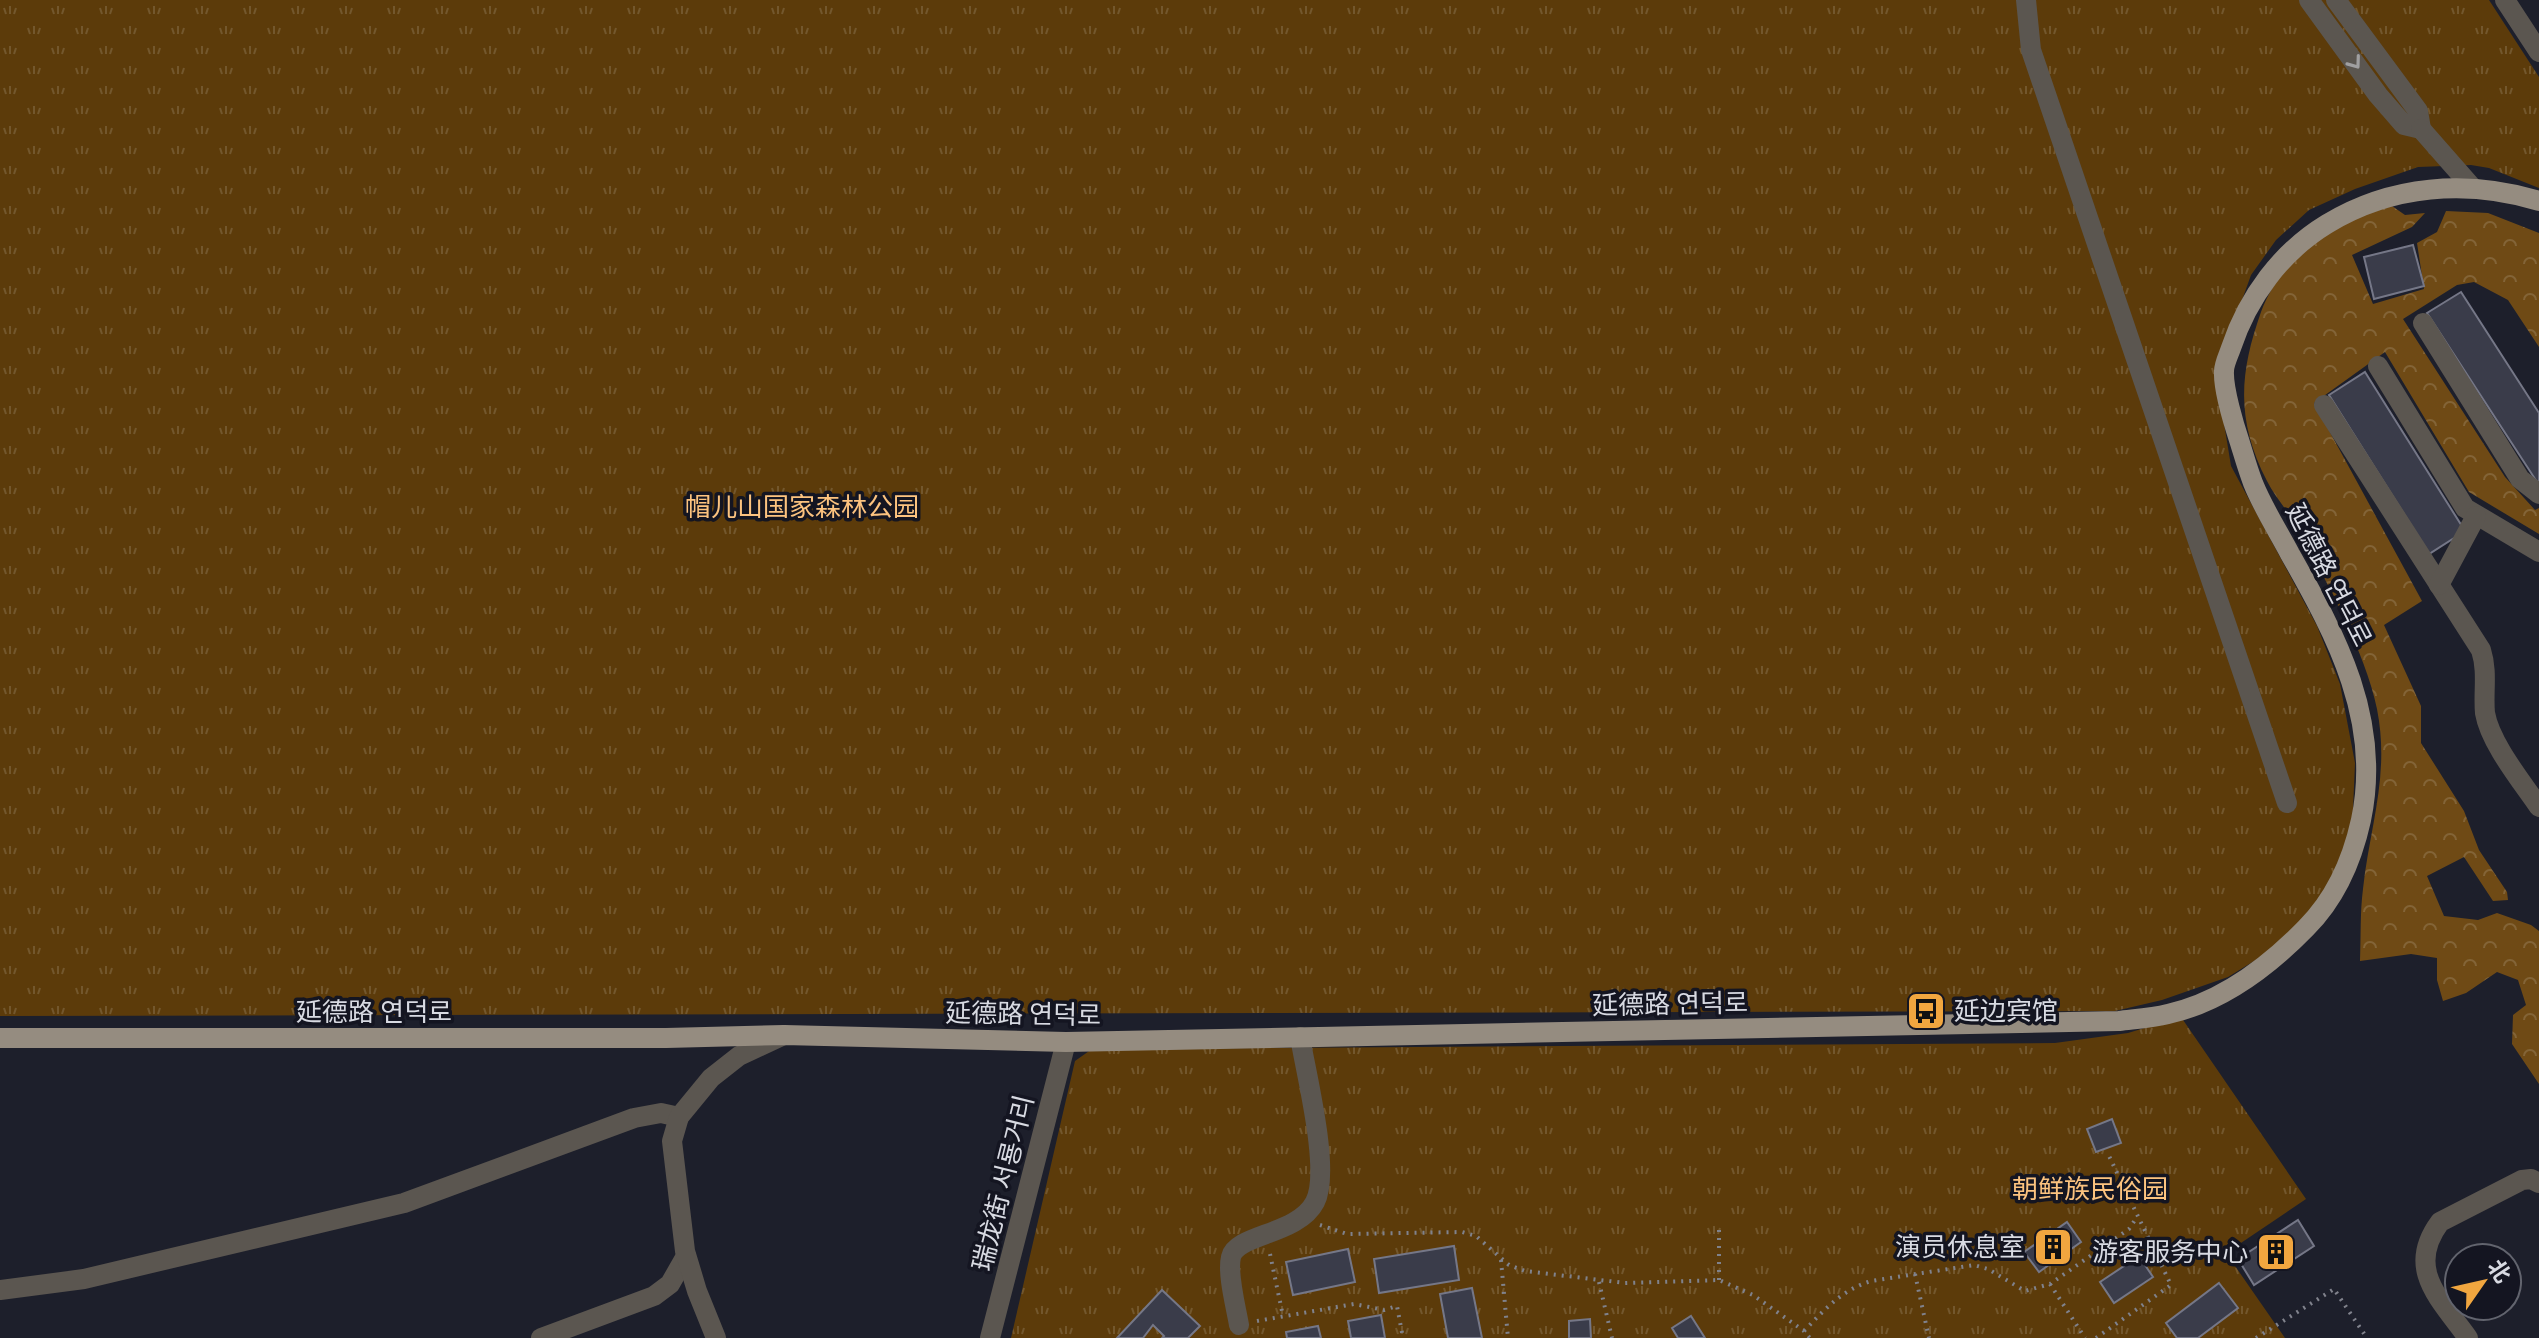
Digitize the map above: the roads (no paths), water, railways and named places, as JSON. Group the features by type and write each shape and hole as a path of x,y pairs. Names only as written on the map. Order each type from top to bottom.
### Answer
{"main road":[{"name":"延德路 연덕로","path":"0,1038 666,1038 784,1035 1066,1042 2119,1021 2169,1014 2211,999 2240,983 2295,939 2320,914 2336,892 2357,836 2365,799 2365,752 2359,706 2348,667 2329,623 2253,484 2233,421 2224,371 2241,320 2271,273 2305,237 2348,211 2429,189 2471,186 2539,201"}],"street":[{"path":"2026,0 2031,50 2287,803"},
{"path":"2309,0 2378,95 2404,125 2421,129"},
{"path":"2336,0 2418,111 2421,129 2471,186"},
{"path":"2505,0 2539,52"},
{"path":"2423,323 2520,479 2539,494"},
{"path":"2378,366 2458,500 2476,516 2539,552"},
{"path":"2324,405 2481,650 2486,677 2485,713 2494,739 2539,807"},
{"path":"2439,585 2476,516"},
{"path":"716,1338 686,1256 672,1141 679,1117 711,1078 739,1056 784,1035"},
{"path":"1239,1325 1230,1261 1234,1249 1243,1242 1288,1227 1303,1216 1315,1202 1321,1180 1300,1037"},
{"name":"瑞龙街 서룡거리","path":"990,1338 1066,1042"},
{"path":"0,1290 121,1271 404,1203 634,1118 661,1113 679,1117"},
{"path":"2468,1338 2427,1276 2424,1251 2431,1234 2440,1222 2522,1180 2531,1179 2539,1183"},
{"path":"541,1338 654,1296 670,1284 686,1256"}],"place":[{"name":"延边宾馆","path":"1926,1011"},
{"name":"演员休息室","path":"2053,1247"},
{"name":"游客服务中心","path":"2276,1252"}],"park label":[{"name":"帽儿山国家森林公园","path":"802,507"},
{"name":"朝鲜族民俗园","path":"2090,1189"}]}
